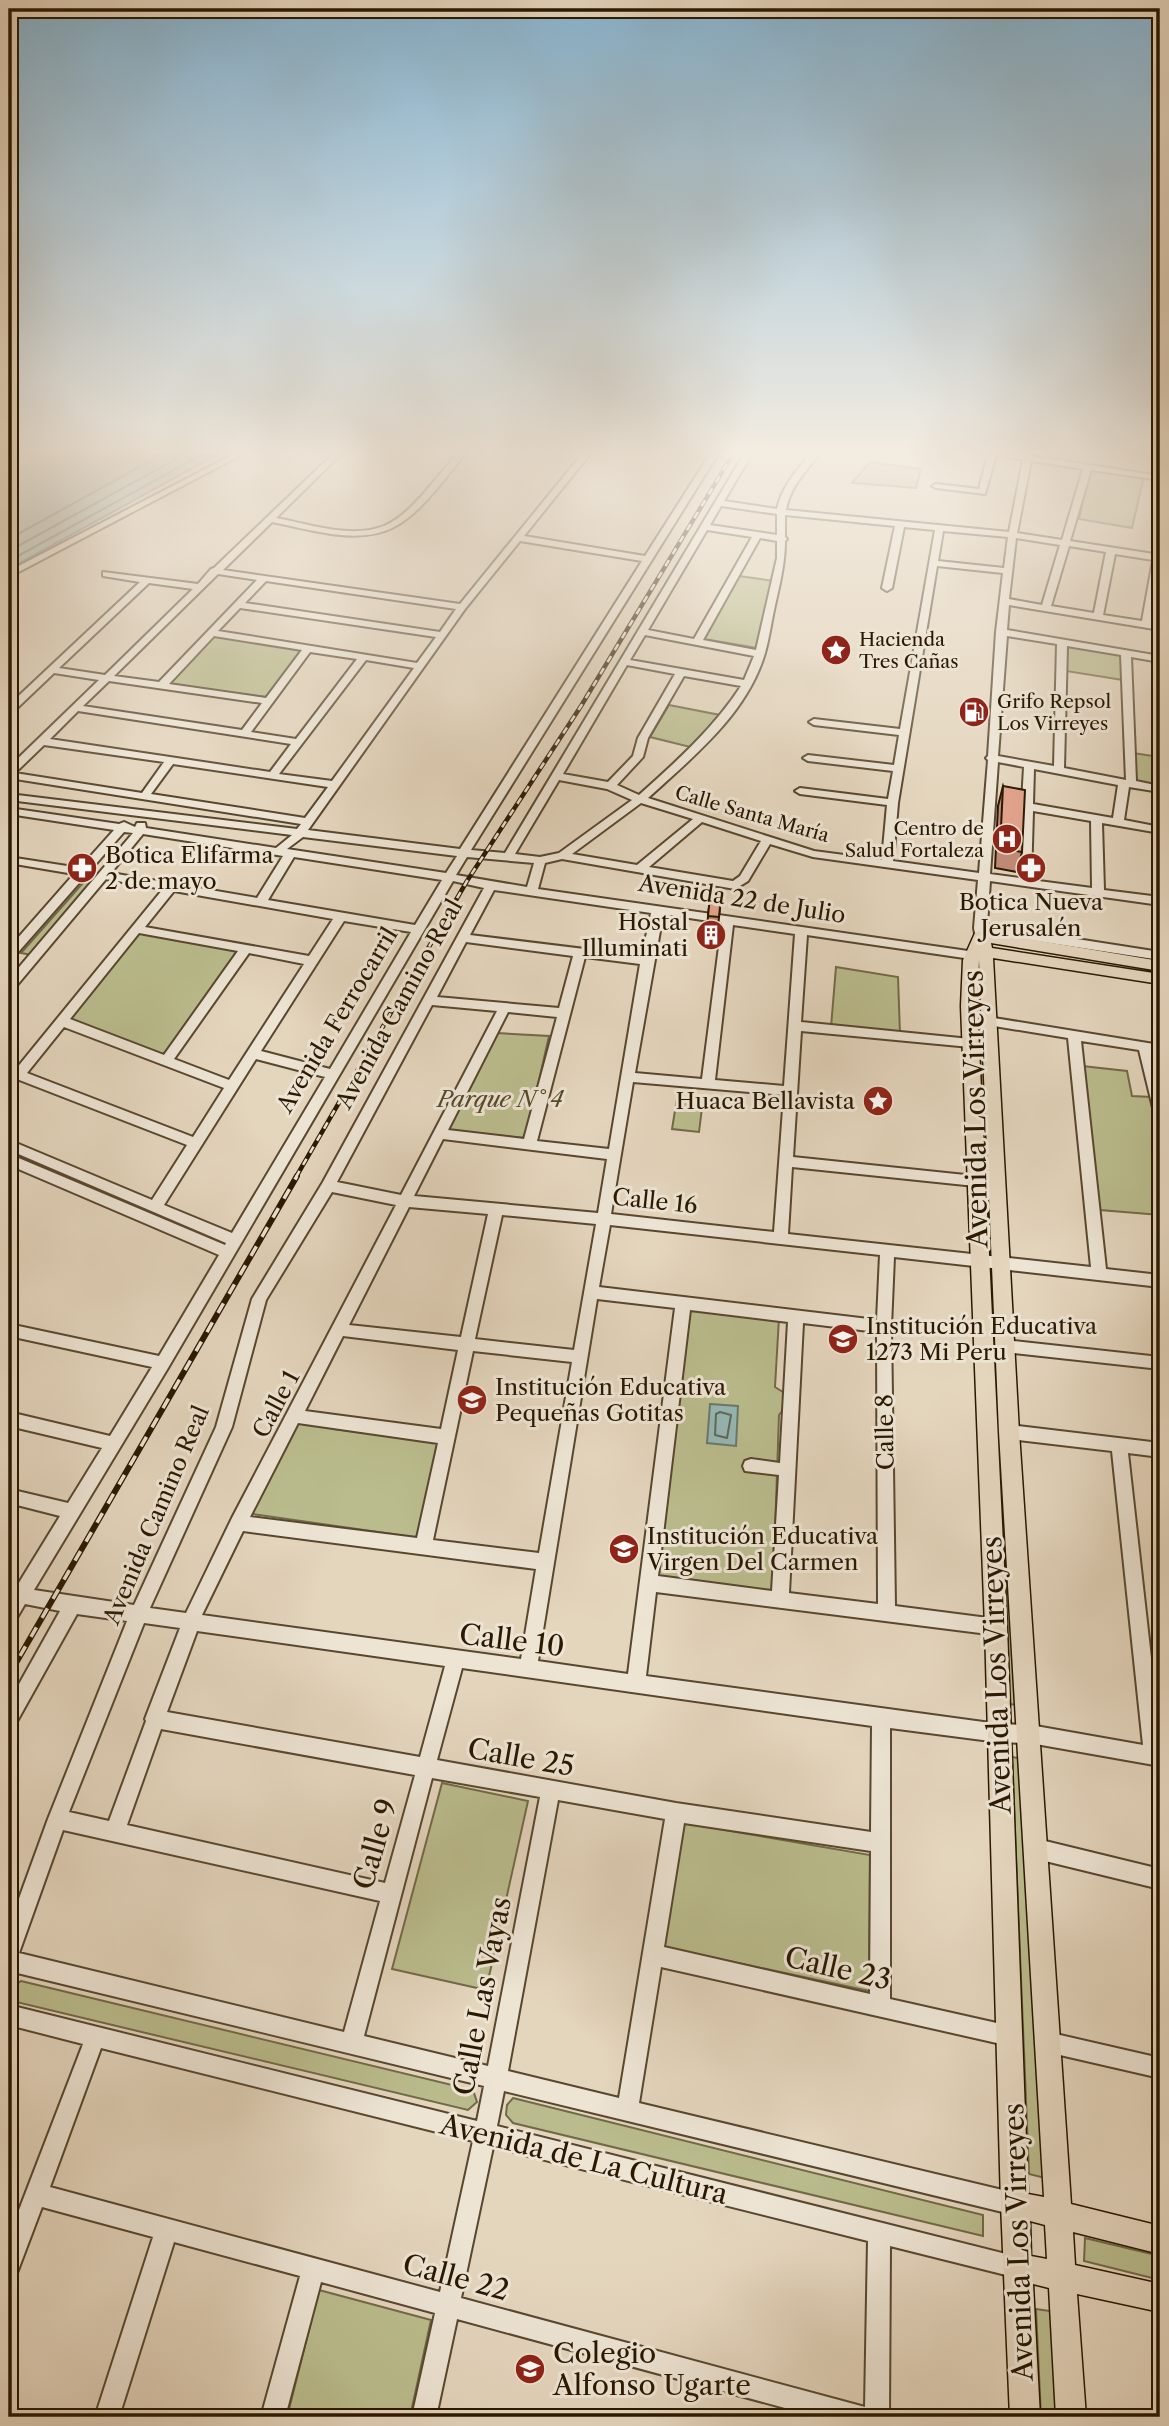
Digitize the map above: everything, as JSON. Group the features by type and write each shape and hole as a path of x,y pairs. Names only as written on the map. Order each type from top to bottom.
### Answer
{"main road":[{"path":"979,943 1160,966"},
{"path":"979,943 1160,979"},
{"name":"Avenida Los Virreyes","path":"979,943 988,1021 1009,1432 1071,2417"},
{"name":"Avenida Los Virreyes","path":"979,943 970,1043 996,1627 1015,2204 1025,2417"},
{"path":"1015,2204 1160,2240"},
{"name":"Avenida de La Cultura","path":"1018,2267 1160,2298"}],"street":[{"path":"9,774 218,567"},
{"path":"277,852 299,835 462,607 494,567"},
{"name":"Avenida Ferrocarril","path":"9,1615 15,1594 73,1512 449,877 641,567"},
{"path":"508,857 680,567"},
{"path":"697,642 739,567"},
{"path":"562,856 640,799 695,750 727,715 747,684 760,654 779,567"},
{"path":"887,588 891,567"},
{"path":"887,864 893,803 933,567"},
{"path":"973,567 1008,571"},
{"name":"Avenida Los Virreyes","path":"979,943 991,758 1009,567"},
{"path":"1046,608 1059,567"},
{"path":"1098,617 1108,567"},
{"path":"1146,625 1157,567"},
{"path":"214,571 462,607"},
{"path":"106,574 198,587"},
{"path":"162,685 264,578"},
{"path":"9,710 147,580"},
{"path":"1004,601 1160,627"},
{"path":"238,606 443,635"},
{"path":"642,632 760,654"},
{"path":"1002,632 1160,659"},
{"path":"211,633 420,666"},
{"path":"1059,771 1062,642"},
{"path":"244,734 309,647"},
{"path":"1118,822 1128,783 1126,653"},
{"path":"272,776 364,657"},
{"path":"624,662 747,684"},
{"path":"52,670 269,701"},
{"path":"610,786 638,757 643,738 681,672"},
{"path":"75,708 298,742"},
{"path":"814,722 906,733"},
{"path":"41,741 335,785"},
{"path":"808,758 899,769"},
{"path":"991,758 1160,789"},
{"path":"145,797 170,761"},
{"path":"1025,881 1028,765"},
{"path":"9,774 308,822"},
{"name":"Calle Santa María","path":"555,776 610,786 640,799 813,854 1160,901"},
{"path":"800,791 893,803"},
{"path":"9,797 299,835 464,853 540,860 562,856 735,885 744,878 768,839"},
{"path":"989,799 1160,830"},
{"name":"Avenida 22 de Julio","path":"9,811 449,877 491,887 801,931 1160,956"},
{"path":"30,962 9,956 118,828 143,814"},
{"path":"9,987 140,831 143,814"},
{"path":"638,870 701,818"},
{"path":"1096,818 1098,893"},
{"path":"261,901 290,854"},
{"path":"531,892 540,860"},
{"path":"9,874 15,861 83,872"},
{"path":"105,875 419,930"},
{"path":"172,885 62,1021 14,1072 195,1143"},
{"name":"Avenida Camino Real","path":"9,1953 57,1819 139,1613 224,1427 259,1299 328,1186 491,887"},
{"path":"528,1668 647,961 659,909"},
{"path":"155,1206 341,916"},
{"path":"708,1084 729,920"},
{"path":"137,929 312,961"},
{"path":"781,1238 801,931"},
{"path":"463,938 647,961"},
{"path":"166,1061 246,948"},
{"path":"529,1144 580,952"},
{"path":"429,1001 563,1013"},
{"name":"Calle 1","path":"115,1832 190,1621 504,1009"},
{"path":"62,1021 232,1086"},
{"path":"988,1021 1160,1049"},
{"path":"794,1026 970,1043"},
{"path":"1074,1034 1099,1274"},
{"path":"1145,1047 1160,1108"},
{"path":"253,1054 333,1074"},
{"path":"628,1076 789,1091"},
{"path":"439,1134 614,1155"},
{"path":"9,1145 155,1206 231,1246"},
{"path":"9,1159 231,1246"},
{"path":"786,1161 975,1181"},
{"name":"Calle 16","path":"328,1186 405,1201 604,1219 1160,1282"},
{"path":"423,1547 496,1209"},
{"name":"Calle 8","path":"887,1251 884,1327 887,1614"},
{"path":"591,1292 884,1327"},
{"path":"636,1683 683,1303"},
{"path":"780,1600 796,1316"},
{"path":"9,1330 163,1363"},
{"path":"340,1330 580,1357"},
{"path":"1004,1346 1160,1363"},
{"path":"295,1416 447,1437"},
{"path":"9,1419 114,1444"},
{"path":"1009,1432 1160,1450"},
{"path":"1119,1445 1156,1756"},
{"path":"751,1466 776,1469"},
{"path":"9,1496 73,1512"},
{"path":"238,1524 546,1562"},
{"path":"648,1583 996,1627"},
{"name":"Calle 10","path":"15,1594 73,1605 455,1660 881,1718 998,1733 1030,1734 1156,1756"},
{"path":"9,1719 73,1605"},
{"name":"Calle 9","path":"351,2045 455,1660"},
{"path":"880,2006 881,1718"},
{"name":"Calle 25","path":"154,1719 676,1812 880,1843"},
{"name":"Calle Las Vayas","path":"424,2417 485,2134 551,1790"},
{"path":"627,2112 676,1812"},
{"path":"57,1819 390,1894"},
{"path":"1037,1849 1160,1879"},
{"name":"Calle 23","path":"653,1955 1010,2036"},
{"path":"9,1961 1015,2204"},
{"name":"Avenida de La Cultura","path":"9,2015 1018,2267"},
{"path":"9,2264 95,2038"},
{"path":"1047,2042 1160,2068"},
{"name":"Calle 22","path":"36,2194 861,2417"},
{"path":"107,2417 167,2229"},
{"path":"877,2417 879,2234"},
{"path":"273,2417 313,2269"}],"green space":[{"path":"739,576 774,581 757,648 704,639"},
{"path":"213,635 305,649 266,697 167,684"},
{"path":"1068,646 1123,655 1123,680 1066,671"},
{"path":"669,705 720,715 690,747 650,737"},
{"path":"1133,753 1160,757 1160,787 1134,782"},
{"path":"89,876 99,878 32,955 21,953"},
{"path":"135,933 239,949 167,1054 163,1056 71,1021 70,1018"},
{"path":"836,967 898,977 900,1034 831,1027"},
{"path":"973,976 982,977 998,1249 988,1247"},
{"name":"Parque N° 4","path":"497,1033 549,1036 526,1138 447,1131"},
{"path":"1082,1066 1127,1071 1132,1096 1152,1097 1160,1132 1160,1215 1100,1210"},
{"path":"677,1098 703,1100 699,1132 672,1129"},
{"path":"989,1286 1000,1287 1023,1705 1008,1704"},
{"path":"686,1308 779,1318 775,1387 786,1394 786,1406 779,1415 773,1591 656,1576"},
{"path":"298,1420 334,1429 442,1443 420,1538 252,1514"},
{"path":"1012,1757 1025,1759 1049,2179 1029,2174"},
{"path":"442,1783 528,1801 486,1990 392,1969"},
{"path":"684,1823 870,1855 869,1991 664,1947"},
{"path":"21,1981 473,2090 477,2102 468,2110 12,2001 9,1989"},
{"path":"513,2098 983,2215 983,2236 513,2123 506,2115 507,2105"},
{"path":"1085,2238 1160,2256 1160,2280 1084,2261"},
{"path":"319,2290 431,2320 410,2417 287,2417"},
{"path":"1036,2309 1057,2312 1062,2417 1041,2417"}],"water":[{"path":"710,1404 738,1406 736,1446 707,1443"}],"building":[{"path":"1003,786 1025,790 1022,852 1000,848"},
{"path":"710,897 721,897 719,917 708,916"}],"railway":[{"path":"296,1177 467,881 581,706 665,567"},
{"path":"9,1675 297,1176"}],"place":[{"name":"Hacienda Tres Cañas","path":"836,650"},
{"name":"Grifo Repsol Los Virreyes","path":"974,712"},
{"name":"Centro de Salud Fortaleza","path":"1007,839"},
{"name":"Botica Elifarma 2 de mayo","path":"82,868"},
{"name":"Botica Nueva Jerusalén","path":"1031,868"},
{"name":"Hostal Illuminati","path":"711,935"},
{"name":"Huaca Bellavista","path":"878,1101"},
{"name":"Institución Educativa 1273 Mi Peru","path":"843,1339"},
{"name":"Institución Educativa Pequeñas Gotitas","path":"472,1400"},
{"name":"Institución Educativa Virgen Del Carmen","path":"624,1549"},
{"name":"Colegio Alfonso Ugarte","path":"530,2369"}]}
